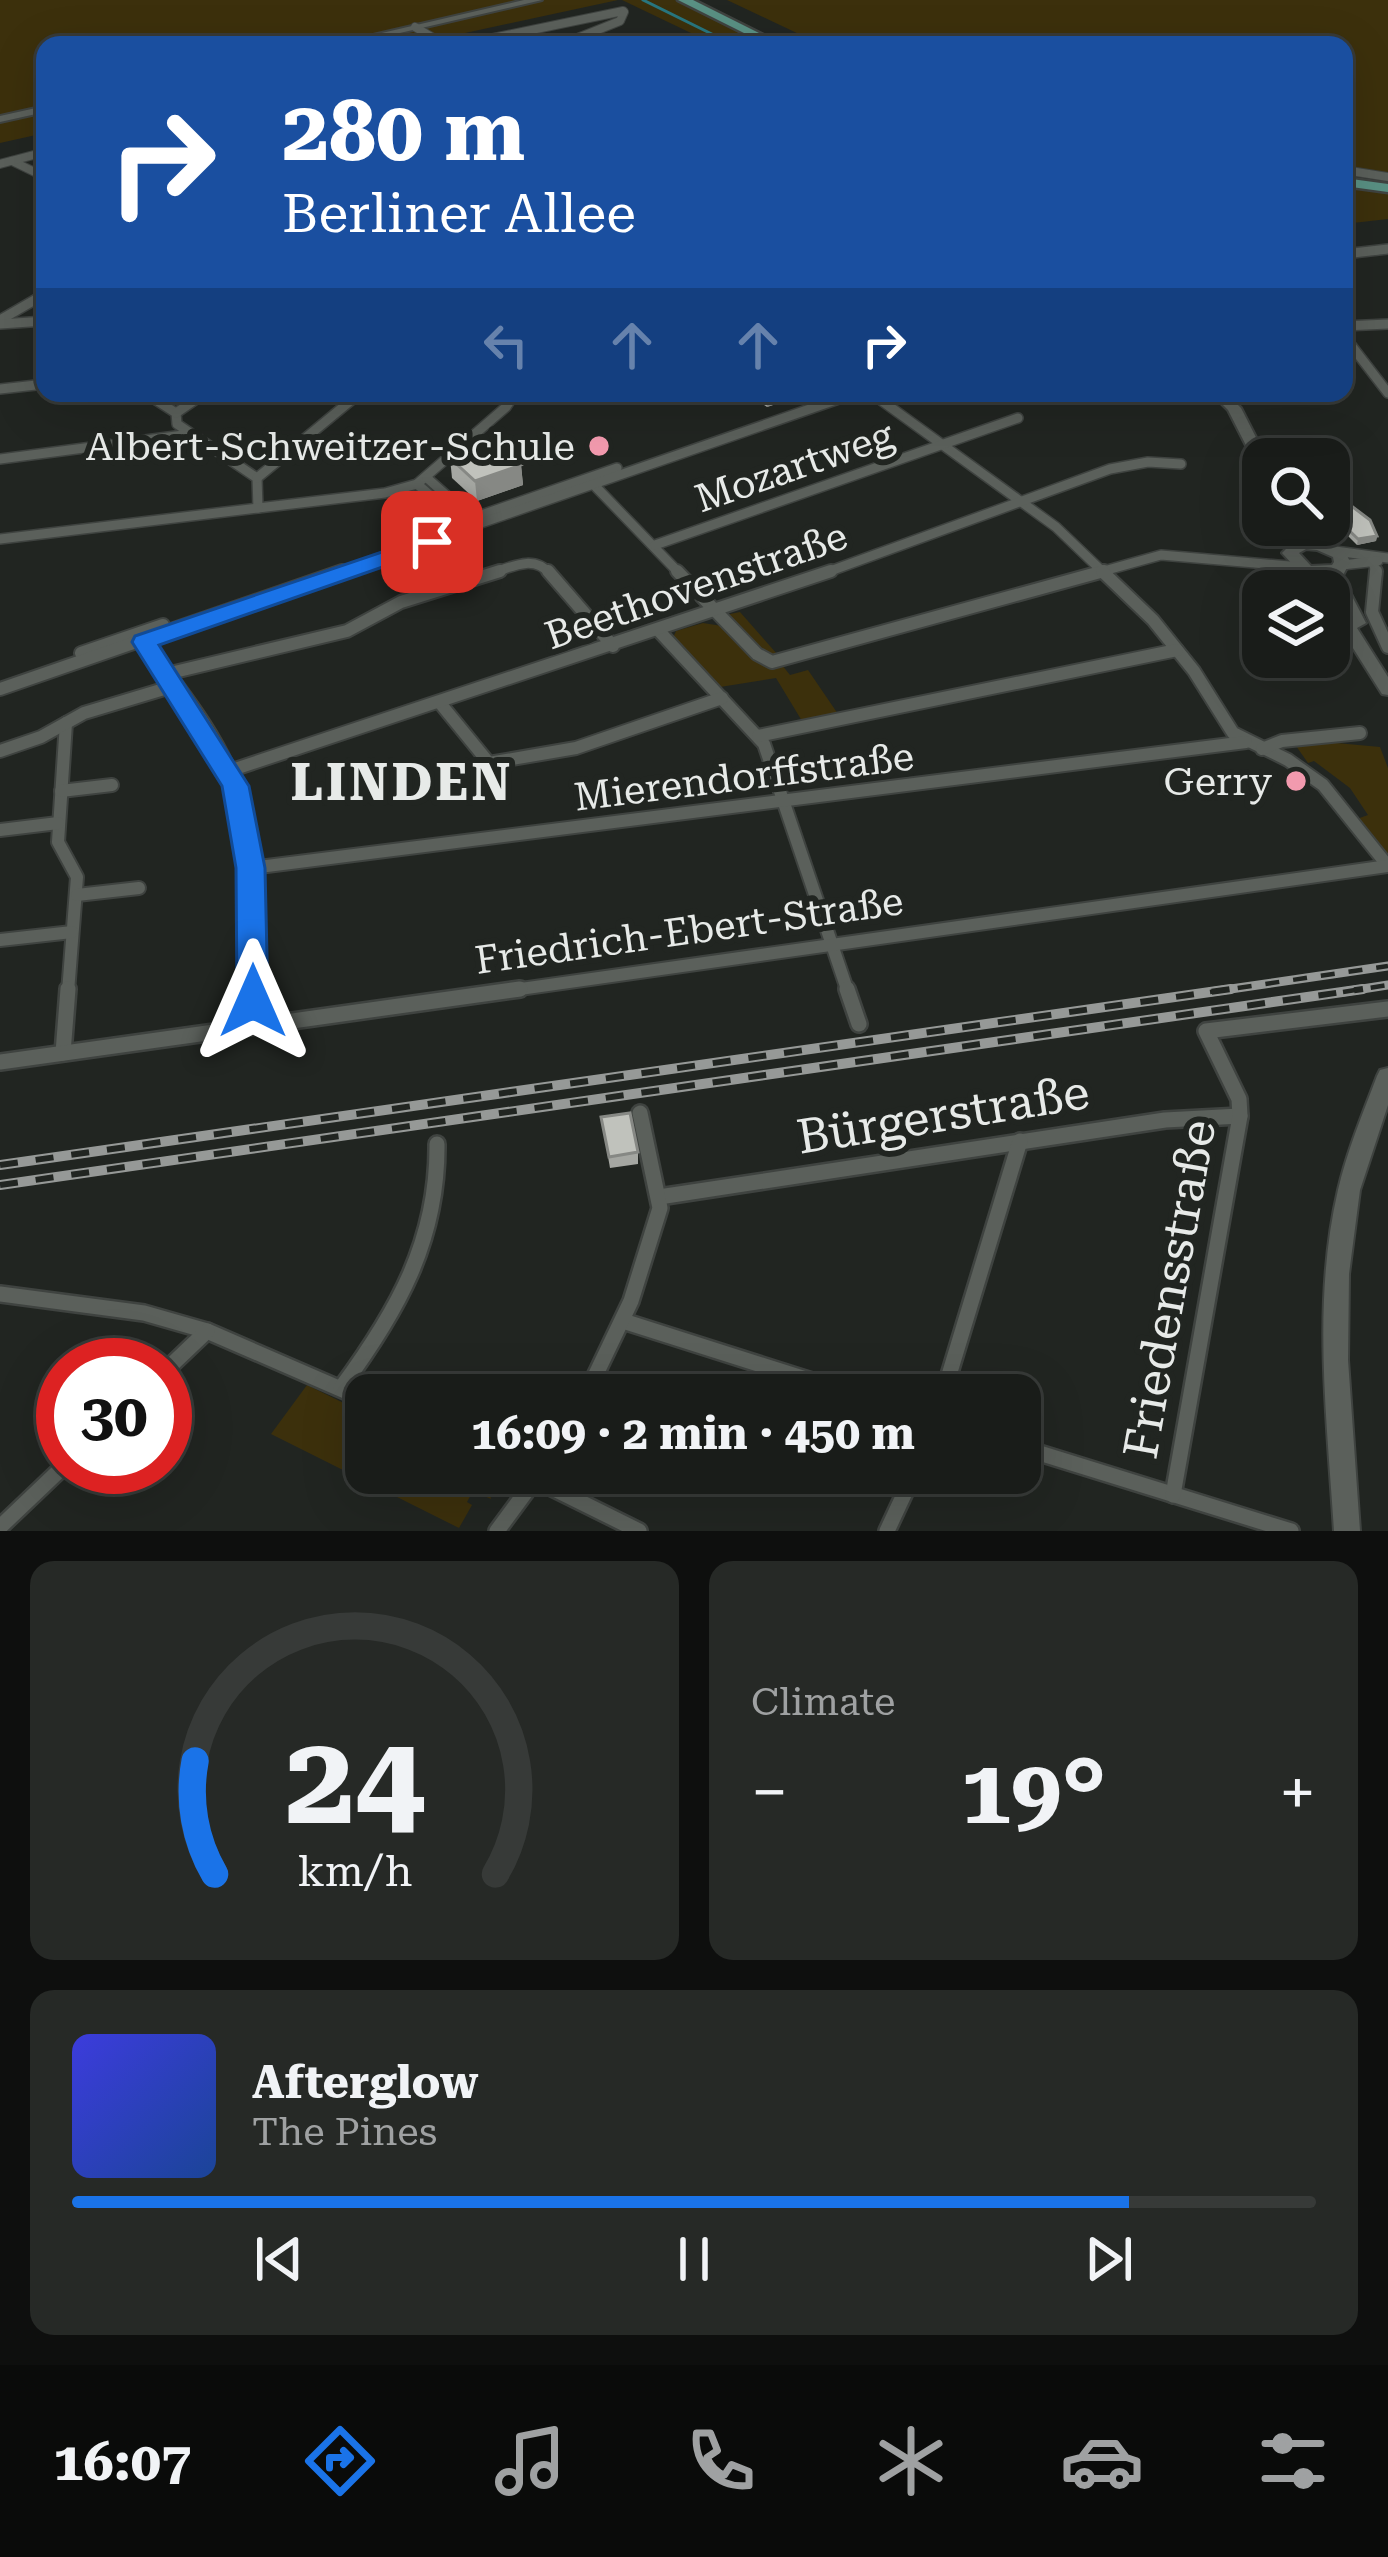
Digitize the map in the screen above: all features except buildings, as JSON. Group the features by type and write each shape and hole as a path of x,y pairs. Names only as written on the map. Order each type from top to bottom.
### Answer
{"main road":[{"path":"376,36 537,0"},
{"path":"684,0 758,36"},
{"path":"699,0 773,36"},
{"path":"0,119 36,111"},
{"path":"1353,183 1388,188"},
{"path":"1227,402 1249,438"},
{"path":"1240,402 1262,438"},
{"path":"1326,546 1335,558 1334,577 1388,690"},
{"path":"1294,548 1335,558 1305,569 1290,557 1294,548"},
{"path":"1350,626 1367,650"},
{"path":"1347,1531 1340,1244 1360,1148 1388,1076"}],"street":[{"path":"502,36 623,11 626,15 582,36"},
{"path":"416,27 430,36"},
{"path":"0,164 36,154"},
{"path":"12,161 36,173"},
{"path":"1353,171 1388,177"},
{"path":"1353,253 1388,249"},
{"path":"0,322 36,299"},
{"path":"28,304 36,312"},
{"path":"0,322 36,320"},
{"path":"1353,326 1388,324"},
{"path":"1353,348 1388,393"},
{"path":"0,388 36,385"},
{"path":"159,402 176,413"},
{"path":"176,413 192,402"},
{"path":"256,478 349,402"},
{"path":"0,539 385,493 422,481 509,402"},
{"path":"0,685 806,402"},
{"path":"141,638 457,521 475,522 595,485 830,402"},
{"path":"884,402 1022,502 1103,571 1177,650 1227,725 1246,742 1302,769 1330,792 1388,866"},
{"path":"176,413 177,424 256,478"},
{"name":"Mozartweg","path":"655,545 1018,418"},
{"path":"0,459 191,434"},
{"name":"Beethovenstraße","path":"230,771 659,632 1127,464 1181,464"},
{"path":"256,478 258,508"},
{"path":"422,481 457,521"},
{"path":"422,481 475,522"},
{"path":"595,485 757,654 772,662 1161,555 1305,569"},
{"path":"1238,559 1294,548"},
{"path":"1335,558 1382,560 1372,612 1388,647"},
{"path":"0,751 170,680 347,631 400,602 527,562 543,565 614,646"},
{"path":"659,632 758,736 859,1024"},
{"path":"141,638 230,771 247,831 252,1024"},
{"path":"758,736 1177,650"},
{"path":"440,703 482,760 490,763 576,748 722,698"},
{"path":"63,1053 77,878 60,847 58,824 66,723"},
{"path":"1262,748 1282,741 1360,733"},
{"name":"Mierendorffstraße","path":"250,868 1246,742"},
{"path":"61,791 112,785"},
{"path":"0,830 58,824"},
{"name":"Friedrich-Ebert-Straße","path":"0,1062 1388,866"},
{"path":"76,895 139,888"},
{"path":"0,940 72,932"},
{"name":"Friedensstraße","path":"1173,1495 1240,1116 1239,1099 1206,1031 1388,1009"},
{"path":"596,1374 650,1250 659,1196 640,1113"},
{"name":"Bürgerstraße","path":"659,1196 1184,1118 1240,1116"},
{"path":"949,1374 1020,1141"},
{"path":"341,1388 398,1309 425,1250 437,1204 436,1144"},
{"path":"0,1294 144,1313 207,1331 345,1390"},
{"path":"623,1321 790,1374"},
{"path":"192,1345 207,1331"},
{"path":"1041,1454 1288,1530"},
{"path":"0,1527 36,1493"},
{"path":"497,1531 520,1494"},
{"path":"568,1494 638,1531"},
{"path":"887,1531 904,1494"}],"shaded area":[{"path":"0,0 618,0 452,36 36,36 36,135 0,143"},
{"path":"622,0 675,0 753,36 697,36"},
{"path":"727,0 1388,0 1388,175 1353,169 1353,36 803,36"},
{"path":"1353,186 1388,191 1388,219 1353,223"},
{"path":"740,612 790,675 808,670 838,714 802,721 776,678 720,687 673,638 676,631 703,623 722,626 725,615"},
{"path":"1294,743 1380,747 1388,768 1388,856 1357,819 1368,815 1350,788 1314,761 1308,763"},
{"path":"307,1385 345,1404 345,1471 271,1434"},
{"path":"391,1494 471,1494 467,1502 472,1505 459,1528"}],"waterway":[{"path":"643,0 716,36"}],"railway":[{"path":"1210,992 1388,966"},
{"path":"1354,990 1388,985"},
{"path":"0,1165 1231,989"},
{"path":"1354,990 1363,989"},
{"path":"0,1185 1354,990"},
{"path":"1343,992 1354,990"}],"place":[{"name":"Albert-Schweitzer-Schule","path":"599,446"},
{"name":"Gerry","path":"1296,781"}],"district":[{"name":"LINDEN","path":"402,782"}],"route":[{"path":"253,1001 250,868 236,786 144,642 432,542"}]}
